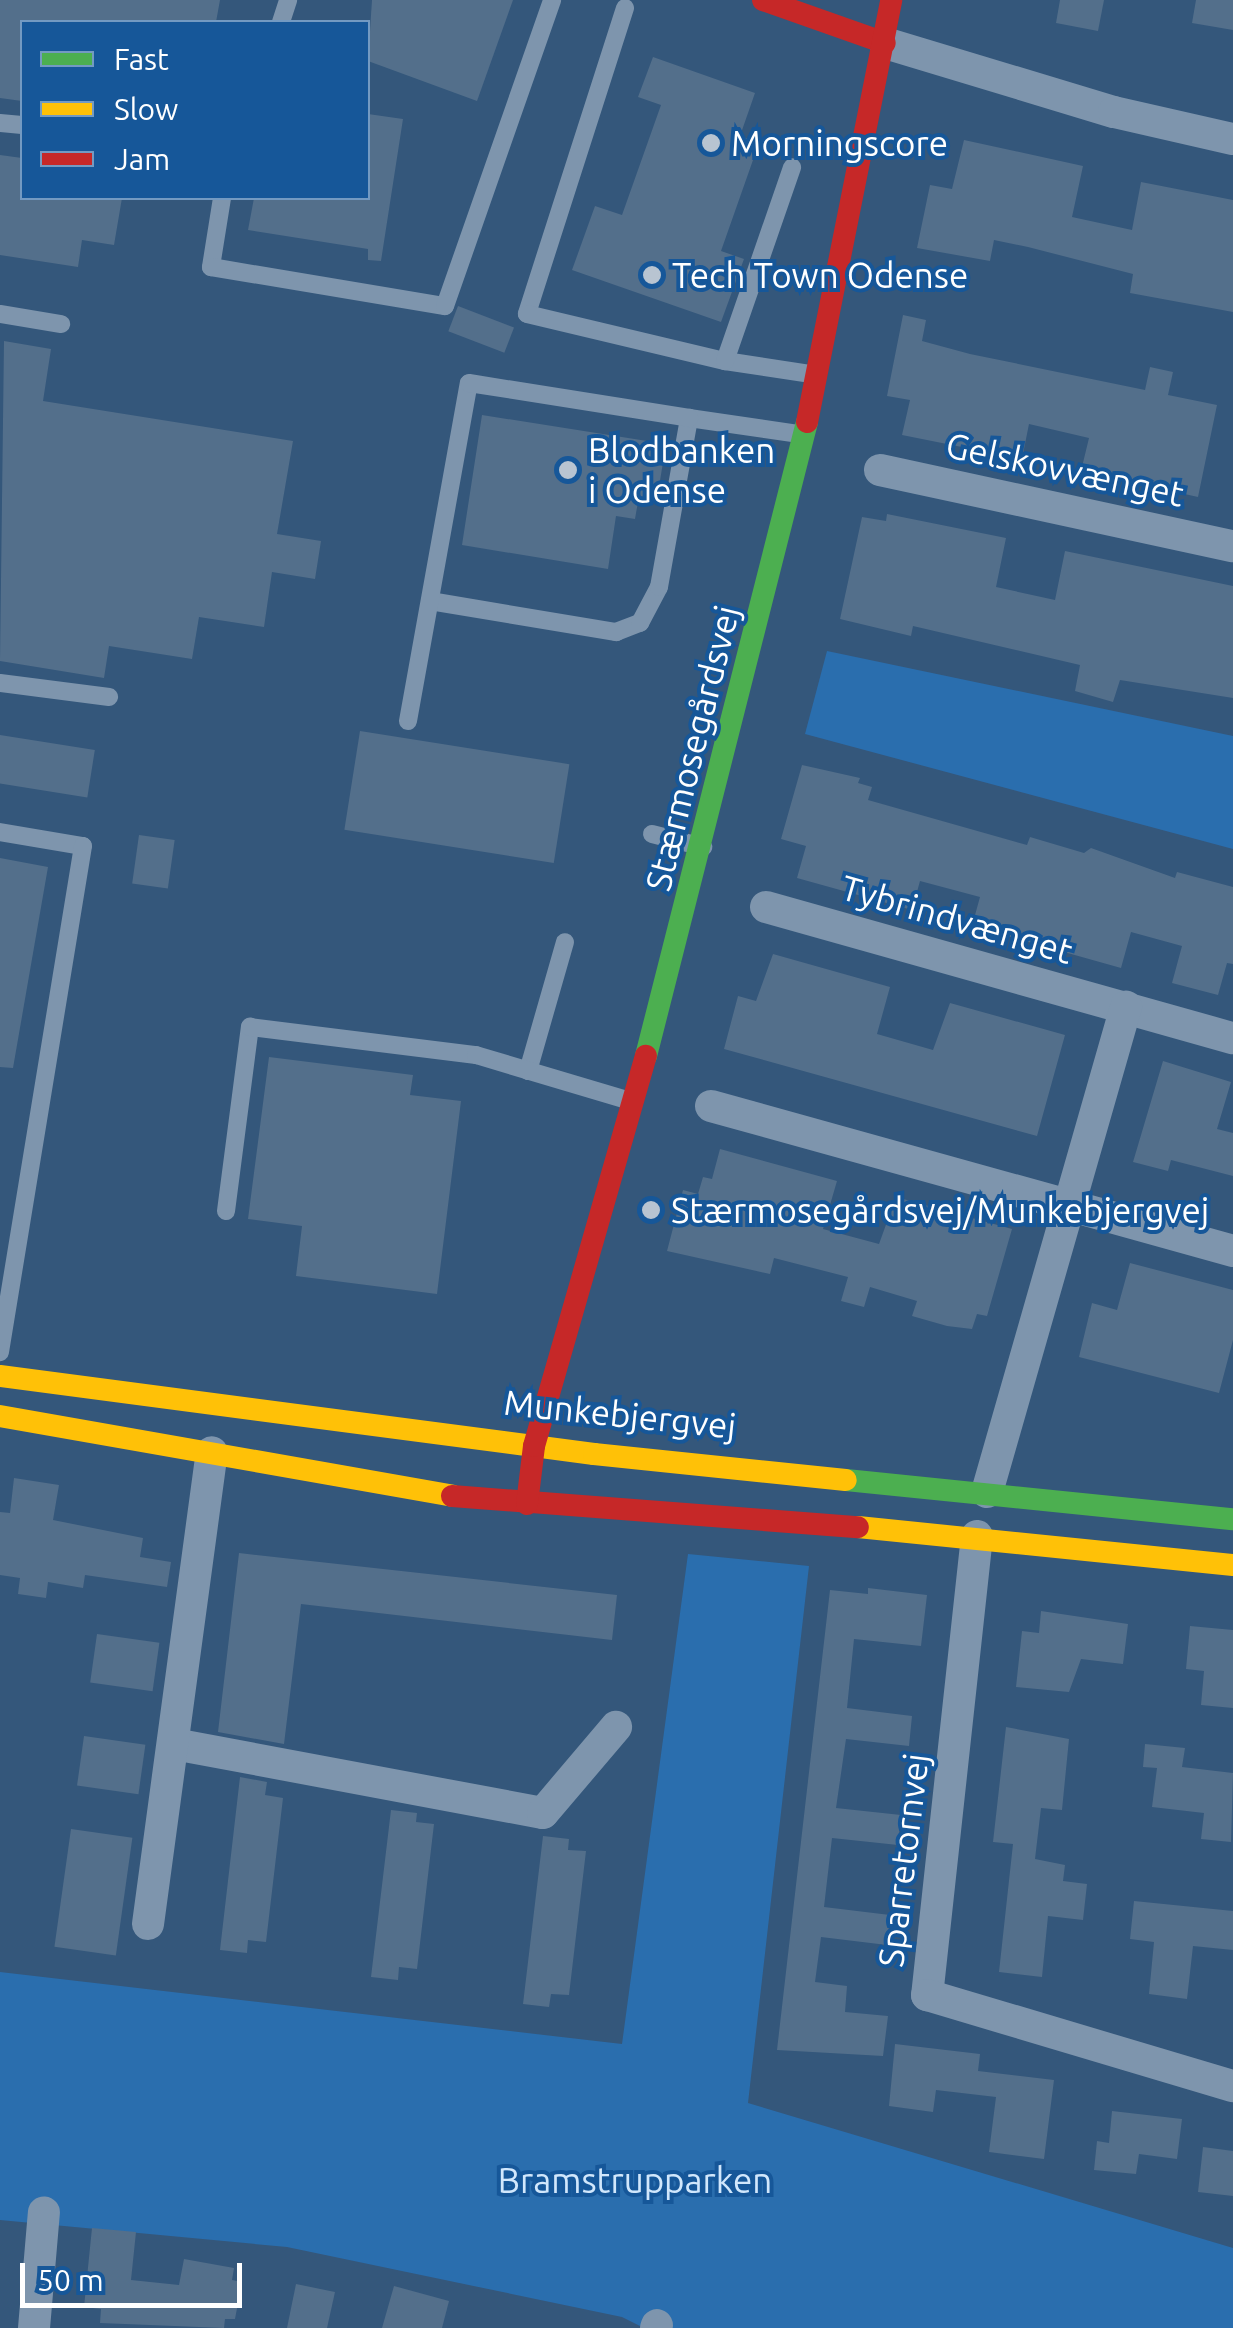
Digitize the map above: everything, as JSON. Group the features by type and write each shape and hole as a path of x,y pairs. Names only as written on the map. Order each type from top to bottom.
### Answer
{"street":[{"path":"763,0 884,43 1114,112 1233,139"},
{"name":"Stærmosegårdsvej","path":"527,1504 534,1446 704,847 806,434 891,0"},
{"name":"Gelskovvænget","path":"880,470 1233,546"},
{"name":"Tybrindvænget","path":"766,906 1233,1038"},
{"path":"988,1492 1126,1008"},
{"path":"711,1106 1233,1251"},
{"name":"Munkebjergvej","path":"0,1376 534,1446 1233,1519"},
{"path":"0,1416 281,1461 392,1460"},
{"path":"505,1472 519,1473 534,1446"},
{"path":"148,1924 212,1452"},
{"path":"281,1461 352,1481 527,1504 977,1536 1233,1565"},
{"name":"Sparretornvej","path":"977,1536 927,1995 1233,2086"},
{"path":"174,1744 544,1813 616,1727"},
{"path":"34,2328 44,2212"}],"lane":[{"path":"222,200 212,268 445,306 552,0"},
{"path":"625,8 526,314 724,362 819,375"},
{"path":"724,362 792,167"},
{"path":"0,314 61,324"},
{"path":"408,722 469,383 806,434"},
{"path":"430,601 616,632 640,624 659,587 689,418"},
{"path":"0,683 110,697"},
{"path":"0,832 82,846 0,1352"},
{"path":"652,834 704,847"},
{"path":"528,1071 565,942"},
{"path":"226,1211 250,1027 476,1055 634,1102"}],"green space":[{"path":"827,651 1233,736 1233,849 805,734"},
{"name":"Bramstrupparken","path":"688,1554 809,1566 748,2103 1233,2248 1233,2328 644,2328 622,2317 287,2247 0,2220 0,1972 622,2044"}],"building":[{"path":"0,0 220,0 216,20 20,20 20,101 0,98"},
{"path":"372,0 513,0 477,101 370,62"},
{"path":"1060,0 1104,0 1098,31 1056,23"},
{"path":"1196,0 1233,0 1233,30 1192,23"},
{"path":"653,57 755,93 740,136 759,143 721,251 744,259 721,322 572,270 595,206 622,215 661,105 638,97"},
{"path":"370,114 403,119 381,261 368,260 368,249 248,230 254,200 370,200"},
{"path":"964,140 1083,166 1072,217 1132,230 1141,182 1233,200 1233,312 1130,293 1133,274 994,240 990,261 917,248 930,185 952,189"},
{"path":"0,155 20,158 20,200 122,200 114,245 82,240 78,267 0,255"},
{"path":"458,306 514,328 504,353 448,331"},
{"path":"903,315 926,320 922,341 970,354 1145,390 1150,367 1173,372 1168,395 1217,405 1198,497 1081,471 1089,438 1029,424 1022,459 902,435 910,400 887,396"},
{"path":"4,341 51,349 43,401 293,441 277,534 321,541 315,579 272,572 264,627 199,617 192,659 109,646 104,678 0,661"},
{"name":"Blodbanken i Odense","path":"482,415 666,444 657,499 639,496 635,519 616,516 608,569 462,545"},
{"path":"887,514 1006,538 996,587 1055,600 1065,551 1233,586 1233,698 1120,680 1113,702 1075,691 1080,665 913,626 911,636 840,619 862,517 886,521"},
{"path":"360,731 569,764 554,863 344,830"},
{"path":"0,735 95,750 87,797 0,784"},
{"path":"802,765 860,778 858,783 872,787 868,800 1027,845 1030,837 1084,853 1091,848 1175,878 1177,872 1233,887 1233,964 1227,963 1218,995 1172,983 1182,946 1131,932 1121,968 972,926 980,897 920,881 912,910 797,878 806,846 781,839"},
{"path":"139,835 175,840 168,889 132,884"},
{"path":"0,858 48,867 13,1068 0,1067"},
{"path":"773,954 890,987 877,1034 933,1050 950,1003 1065,1035 1037,1136 724,1049 738,996 756,1001"},
{"path":"269,1057 413,1075 410,1095 461,1101 437,1294 296,1276 302,1226 248,1219"},
{"path":"1163,1061 1231,1082 1217,1129 1233,1133 1233,1176 1171,1160 1168,1171 1133,1162"},
{"path":"720,1149 837,1181 823,1229 879,1244 896,1197 1012,1229 987,1316 977,1314 972,1329 947,1326 912,1316 917,1301 870,1287 864,1307 841,1301 848,1277 774,1258 770,1274 667,1251 683,1190 698,1194 703,1177 712,1179"},
{"path":"1130,1263 1233,1290 1233,1340 1219,1393 1079,1357 1092,1303 1117,1310"},
{"path":"14,1478 59,1485 53,1520 143,1538 140,1557 171,1562 167,1587 85,1575 83,1588 48,1582 46,1598 18,1594 20,1578 0,1575 0,1512 10,1513"},
{"path":"239,1553 617,1595 612,1640 301,1604 284,1744 218,1732"},
{"path":"868,1588 927,1595 921,1646 854,1639 847,1708 912,1716 909,1746 846,1739 836,1808 901,1815 898,1845 832,1838 824,1907 890,1915 887,1945 821,1937 815,1982 847,1986 845,2012 888,2016 883,2056 777,2050 830,1590 868,1594"},
{"path":"1041,1611 1128,1624 1123,1664 1081,1659 1069,1692 1016,1687 1022,1631 1039,1633"},
{"path":"1190,1626 1233,1630 1233,1708 1201,1705 1204,1671 1186,1669"},
{"path":"97,1634 159,1643 153,1691 90,1683"},
{"path":"1006,1727 1069,1739 1062,1810 1041,1808 1035,1859 1065,1865 1063,1881 1087,1884 1083,1920 1048,1916 1042,1977 999,1972 1013,1844 993,1842"},
{"path":"84,1736 145,1745 138,1794 77,1786"},
{"path":"1145,1744 1185,1748 1182,1767 1233,1773 1231,1842 1201,1839 1204,1813 1152,1807 1157,1768 1143,1767"},
{"path":"240,1777 267,1782 265,1795 283,1798 266,1942 248,1940 247,1953 220,1950"},
{"path":"391,1810 417,1813 416,1822 434,1824 417,1969 399,1967 398,1980 371,1977"},
{"path":"71,1829 132,1838 116,1955 54,1947"},
{"path":"543,1836 569,1839 568,1850 586,1851 569,1995 551,1994 549,2007 523,2004"},
{"path":"1134,1901 1233,1911 1233,1950 1193,1946 1187,1999 1149,1994 1154,1942 1130,1939"},
{"path":"895,2044 980,2054 978,2071 1054,2080 1044,2159 989,2152 996,2097 936,2090 933,2112 889,2106"},
{"path":"1112,2111 1182,2119 1177,2159 1139,2154 1136,2174 1094,2170 1097,2141 1109,2143"},
{"path":"1203,2147 1233,2151 1233,2196 1198,2192"},
{"path":"92,2228 136,2232 131,2280 179,2285 184,2259 234,2268 232,2280 242,2282 235,2319 225,2319 224,2328 100,2323 101,2309 84,2307"},
{"path":"296,2284 335,2292 327,2328 287,2328"},
{"path":"394,2286 449,2301 442,2328 382,2328"}],"traffic: fast":[{"path":"646,1056 807,422"},
{"path":"846,1480 1233,1519"}],"traffic: slow":[{"path":"0,1376 594,1454 846,1480"},
{"path":"0,1416 452,1496"},
{"path":"858,1527 1233,1565"}],"traffic: jam":[{"path":"763,0 885,43"},
{"path":"807,422 891,0"},
{"path":"527,1504 534,1446 646,1056"},
{"path":"452,1496 858,1527"}],"place":[{"name":"Morningscore","path":"711,143"},
{"name":"Tech Town Odense","path":"652,275"},
{"name":"Blodbanken i Odense","path":"568,470"},
{"name":"Stærmosegårdsvej/Munkebjergvej","path":"651,1210"}]}
